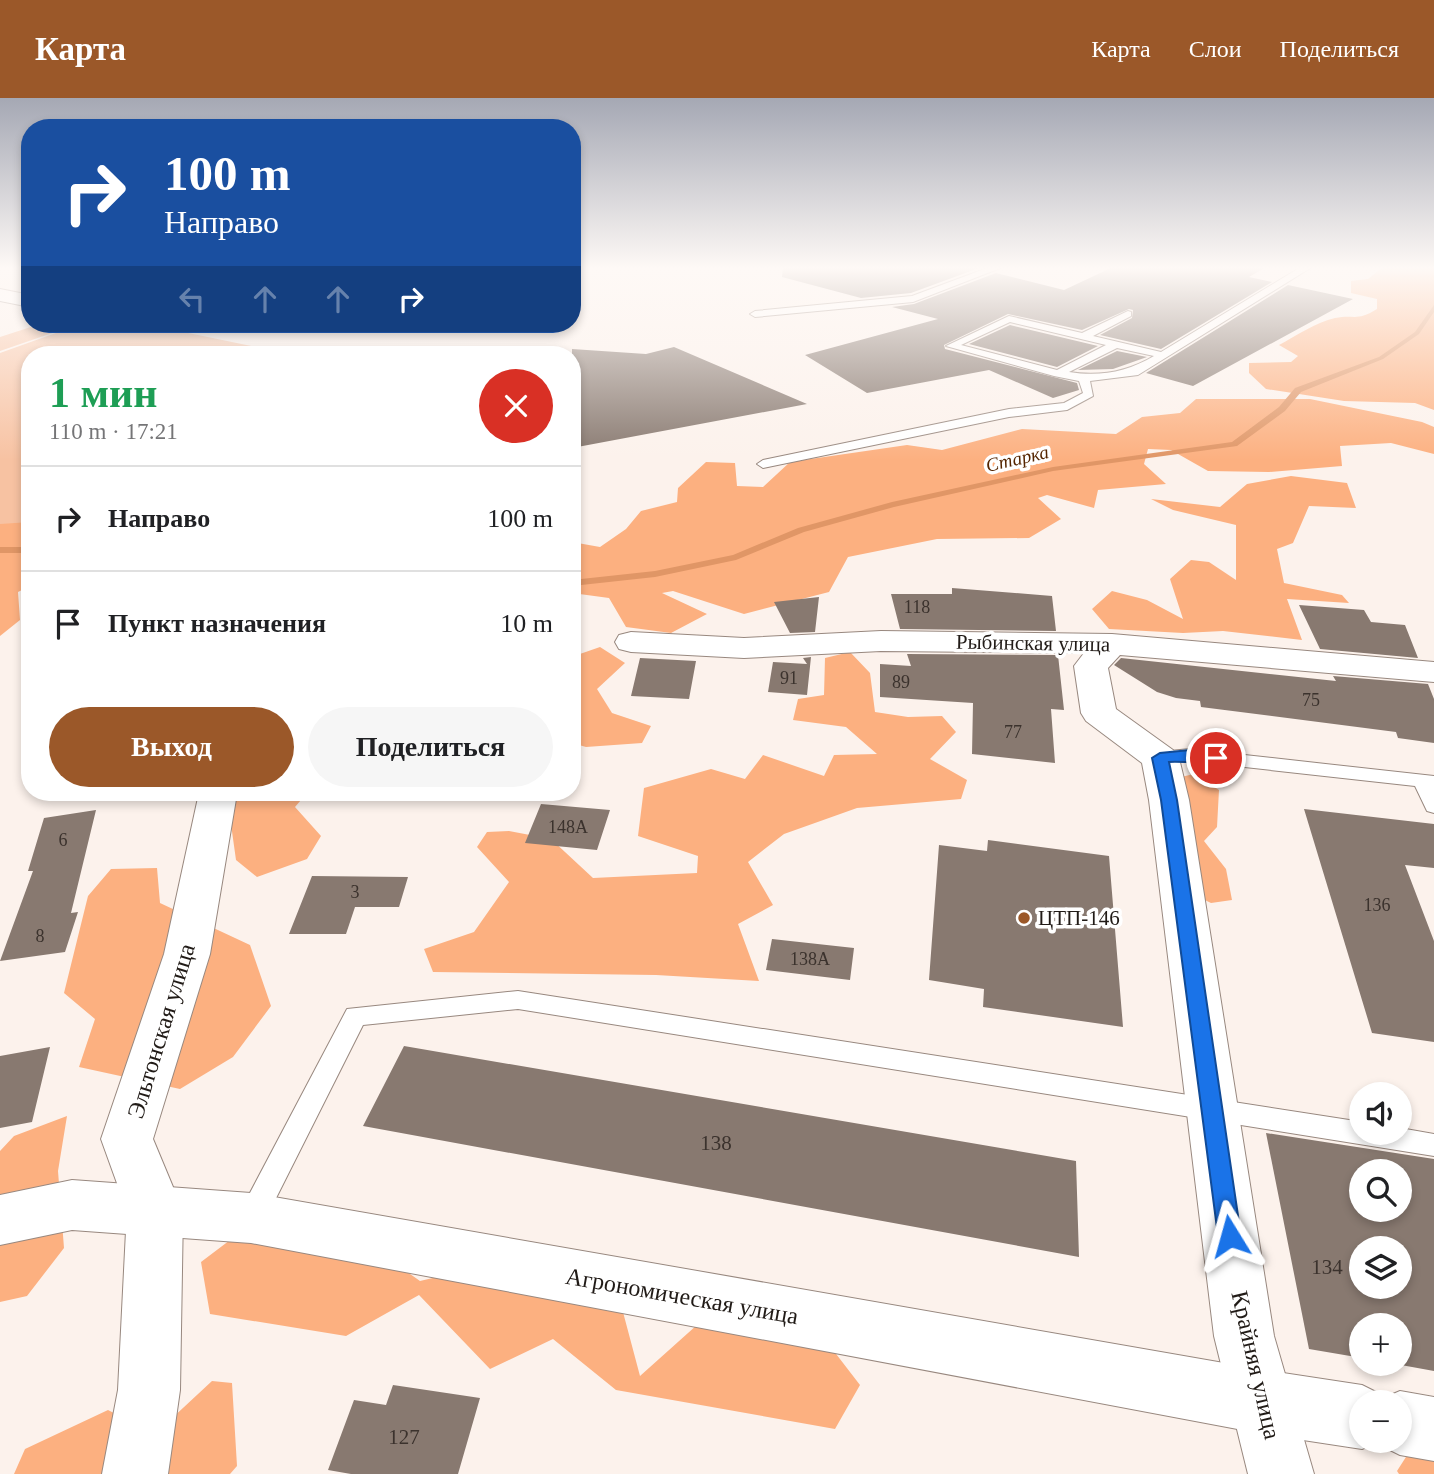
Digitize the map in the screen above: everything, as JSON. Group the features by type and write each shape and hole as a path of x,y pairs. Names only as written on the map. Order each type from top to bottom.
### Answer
{"street":[{"name":"Рыбинская улица","path":"631,642 744,648 881,641 1112,644 1434,672"},
{"path":"1112,644 1091,666 1099,713 1160,758"},
{"name":"Крайняя улица","path":"1160,758 1169,800 1244,1336 1264,1402 1281,1474"},
{"name":"Эльтонская улица","path":"135,1474 149,1390 155,1211 127,1139 187,954 216,801"},
{"name":"Агрономическая улица","path":"0,1220 72,1205 251,1218 1349,1416"},
{"path":"1412,1425 1434,1429"}],"lane":[{"path":"983,331 951,346 1058,374 1084,378 1134,373 1205,331"},
{"path":"1059,331 1165,356"},
{"path":"1083,337 1094,331"},
{"path":"1058,374 1114,345"},
{"path":"764,464 1009,413 1067,405 1089,394 1084,378"},
{"path":"1160,758 1190,755 1429,781 1434,807"},
{"path":"251,1218 355,1016 518,1000 1434,1145"}],"shaded area":[{"path":"18,331 52,333 0,351 0,337"},
{"path":"1304,331 1434,331 1434,410 1415,403 1344,401 1266,389 1249,373 1249,363 1291,362 1298,356 1279,345"},
{"path":"56,333 188,333 251,346 21,346 21,532 0,530 0,353"},
{"path":"1196,399 1310,399 1422,422 1434,427 1434,454 1391,443 1340,446 1342,466 1269,472 1208,471 1171,450 1148,449 1144,464 1166,484 1098,490 1094,508 1047,495 1038,498 1061,519 1029,538 937,539 848,557 829,592 744,614 673,591 662,593 707,614 671,633 626,627 609,598 581,594 581,544 600,547 626,529 641,511 677,502 678,488 706,462 735,463 737,486 763,487 790,462 907,445 942,450 1022,429 1116,434 1142,417 1180,413"},
{"path":"1291,476 1347,483 1356,508 1309,506 1293,543 1277,549 1284,583 1342,595 1349,603 1287,599 1302,640 1223,631 1183,633 1109,629 1092,609 1112,591 1147,600 1183,619 1170,579 1191,560 1209,562 1236,580 1236,525 1173,510 1151,499 1220,507 1247,484"},
{"path":"21,523 21,590 18,592 20,620 0,636 0,524"},
{"path":"600,647 625,663 597,689 612,713 651,726 642,743 581,746 581,654"},
{"path":"850,652 870,673 875,712 908,717 942,716 956,732 930,759 967,780 961,799 857,808 784,834 748,862 773,905 738,924 759,981 656,975 433,972 424,949 474,932 509,882 477,847 487,832 509,831 551,839 593,878 697,873 698,856 638,836 644,788 711,769 745,779 763,755 824,776 834,755 877,754 846,727 793,720 798,699 824,695 825,658"},
{"path":"1194,774 1219,790 1217,827 1204,841 1226,869 1232,900 1211,903 1186,891 1172,779"},
{"path":"300,801 295,807 321,836 307,859 257,877 236,860 228,803"},
{"path":"157,868 160,903 250,945 271,1006 233,1057 180,1089 79,1067 95,1019 64,993 88,896 111,869"},
{"path":"67,1116 58,1171 64,1248 27,1296 0,1302 0,1151 14,1136"},
{"path":"242,1231 376,1250 420,1281 475,1268 619,1297 640,1376 707,1316 823,1337 860,1385 835,1429 616,1390 553,1339 490,1369 419,1295 346,1336 210,1314 201,1262"},
{"path":"212,1381 232,1383 237,1466 230,1474 14,1474 25,1449 108,1410 155,1434"},
{"path":"1412,1448 1434,1453 1434,1474 1399,1474 1397,1471 1409,1453 1412,1453"}],"building":[{"path":"893,331 972,331 944,345 945,349 1077,383 1079,390 1053,398 989,370 867,393 805,355"},
{"path":"997,331 1036,331 1098,346 1057,367 969,344"},
{"path":"1107,331 1190,331 1161,349 1100,335"},
{"path":"1213,331 1294,331 1193,386 1146,373"},
{"path":"674,347 807,404 581,446 581,350 646,354"},
{"path":"1117,351 1147,357 1113,369 1078,370"},
{"path":"952,588 1052,596 1056,631 900,629 891,594 952,594"},
{"path":"819,597 815,632 790,633 774,602"},
{"path":"1299,605 1364,610 1371,622 1405,625 1418,658 1320,649"},
{"path":"907,654 1058,655 1064,710 1051,709 1055,763 972,754 973,703 880,697 880,664 911,666"},
{"path":"811,657 807,695 768,692 773,662 807,664 803,658"},
{"path":"640,658 696,661 689,699 631,696"},
{"path":"1121,658 1336,681 1333,676 1428,684 1434,699 1434,743 1398,738 1396,732 1201,707 1200,701 1157,692 1114,665"},
{"path":"541,804 610,810 597,850 525,843"},
{"path":"1304,809 1434,824 1434,868 1405,865 1434,941 1434,1042 1372,1033"},
{"path":"96,810 71,913 78,912 65,952 0,961 33,871 28,871 44,818"},
{"name":"ЦТП-146","path":"988,840 1109,856 1123,1027 983,1007 984,989 929,980 939,845 987,851"},
{"path":"312,876 408,877 399,907 355,907 346,934 289,934"},
{"path":"772,939 854,948 850,980 766,970"},
{"path":"404,1046 1076,1161 1079,1257 363,1126"},
{"path":"50,1047 32,1122 0,1128 0,1056"},
{"path":"1266,1133 1434,1159 1434,1371 1412,1367 1412,1313 1349,1313 1349,1356 1309,1349"},
{"path":"393,1385 480,1398 458,1474 351,1474 328,1470 354,1400 386,1405"}],"waterway":[{"name":"Старка","path":"581,582 655,574 736,557 801,530 892,505 1053,469 1234,444 1282,409 1298,390 1381,358 1418,331"},
{"name":"Старка","path":"0,550 21,550"}],"place":[{"name":"ЦТП-146","path":"1024,918"}],"route":[{"path":"1216,758 1190,755 1160,758 1169,800 1230,1236"}]}
